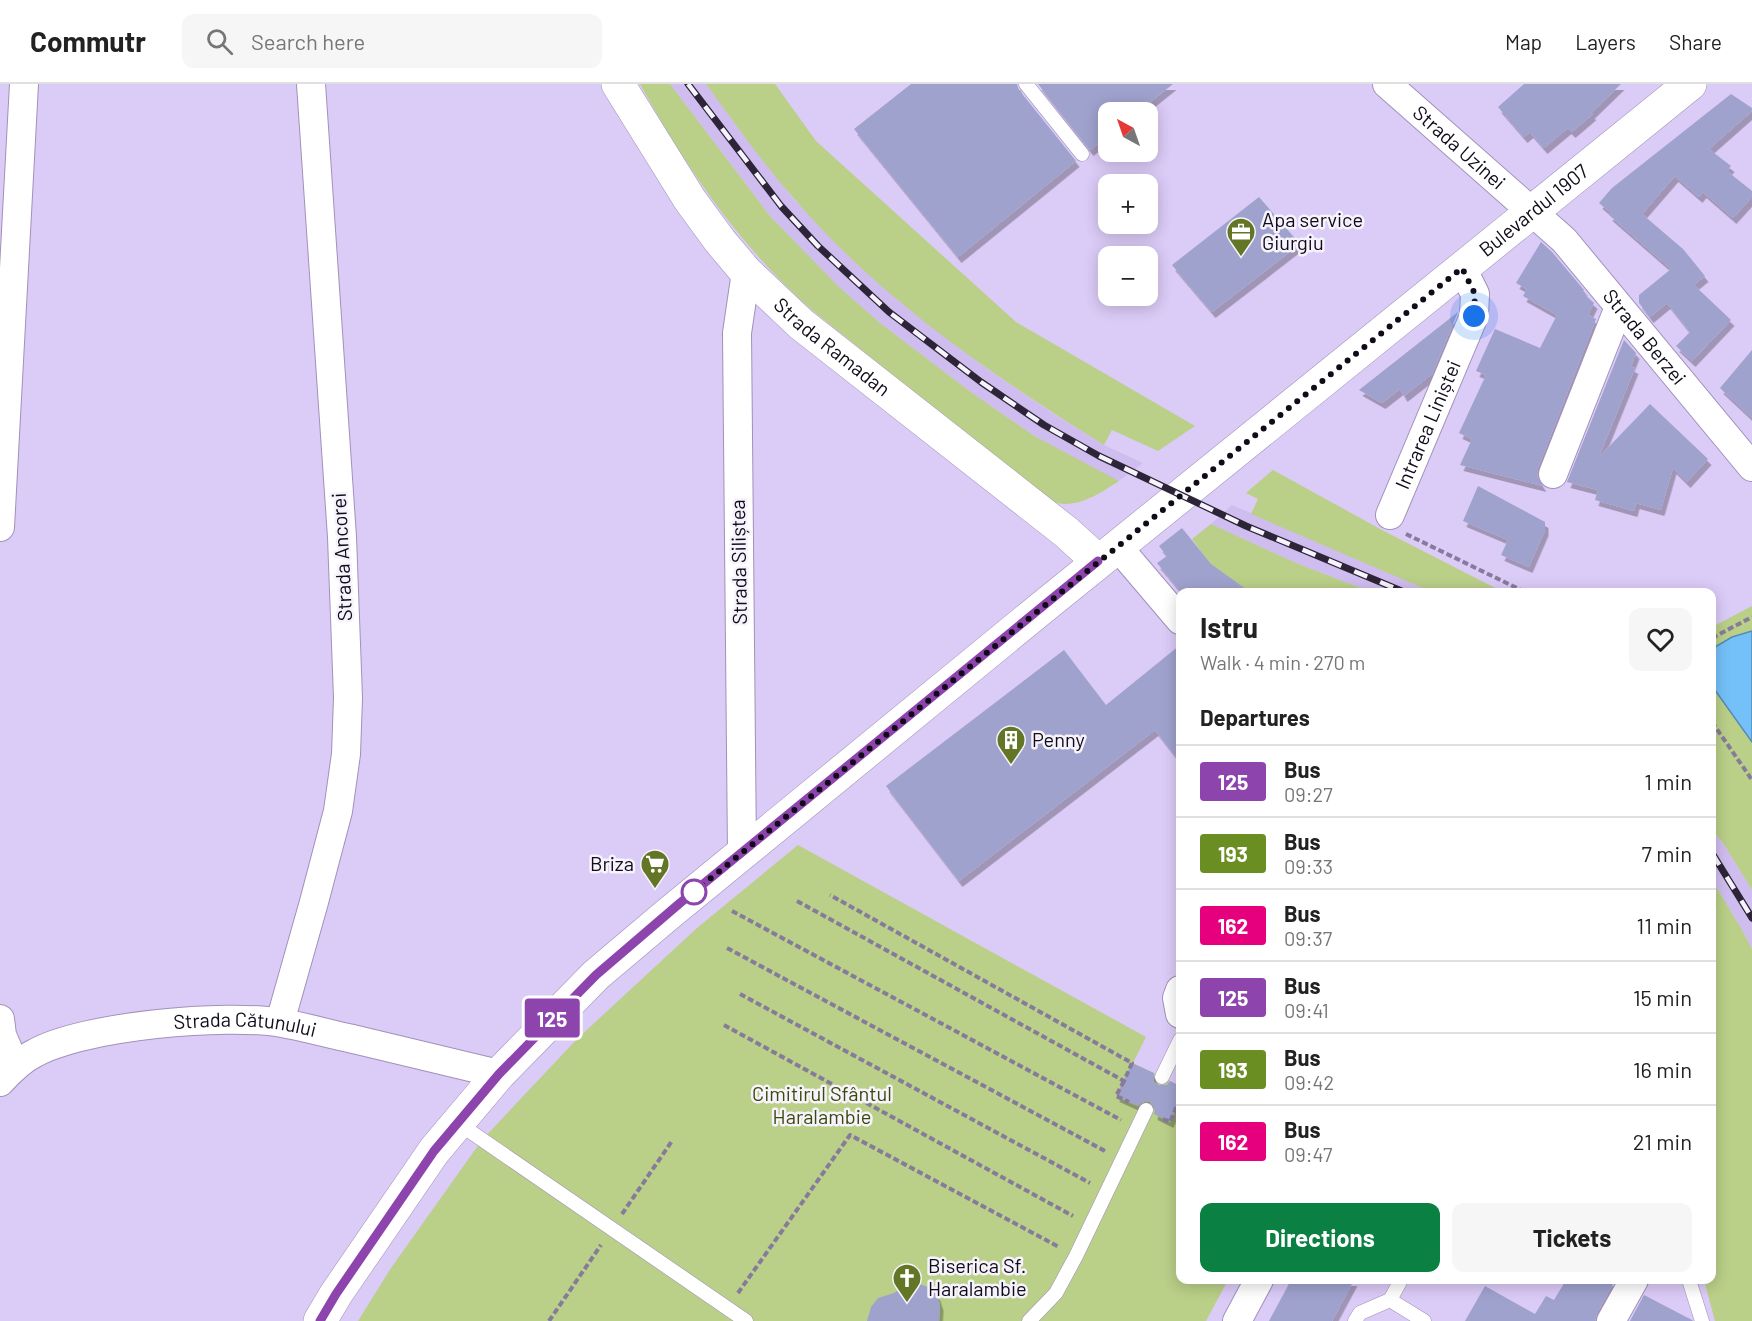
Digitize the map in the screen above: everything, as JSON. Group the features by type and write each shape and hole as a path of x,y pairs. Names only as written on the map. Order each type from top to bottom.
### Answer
{"main road":[{"name":"Strada Ramadan","path":"618,84 690,200 746,272 801,324 1066,532 1108,554"},
{"name":"Bulevardul 1907","path":"320,1321 434,1151 499,1074 596,975 1108,554 1690,84"}],"street":[{"name":"Strada Ancorei","path":"280,1022 338,811 346,754 348,709 342,537 311,84"},
{"name":"Strada Uzinei","path":"1387,84 1531,212"},
{"path":"0,527 8,231 16,88"},
{"name":"Strada Berzei","path":"1531,212 1564,240 1752,467"},
{"name":"Intrarea Liniștei","path":"1390,515 1474,316 1475,294 1462,268"},
{"name":"Strada Siliștea","path":"742,853 737,333 746,272"},
{"path":"1553,474 1619,307"},
{"path":"1108,554 1176,616"},
{"path":"0,1019 7,1074"},
{"name":"Strada Cătunului","path":"7,1074 36,1052 64,1041 177,1022 234,1020 280,1022 499,1074"},
{"path":"1237,1321 1257,1284"},
{"path":"1611,1321 1632,1284"}],"lane":[{"path":"1026,84 1082,154"},
{"path":"1162,1077 1176,1048"},
{"path":"1029,1321 1056,1293 1091,1226 1146,1110"},
{"path":"458,1123 746,1321"},
{"path":"1355,1321 1360,1313 1390,1300 1399,1284"},
{"path":"1690,1284 1702,1321"},
{"path":"1390,1300 1424,1321"}],"path":[{"path":"1390,515 1390,521 1397,529 1517,588"},
{"path":"1716,636 1752,617"},
{"path":"1716,728 1752,780"},
{"path":"797,901 1124,1081 1132,1063 830,895"},
{"path":"732,911 1137,1128"},
{"path":"727,948 1121,1160"},
{"path":"740,994 1107,1192"},
{"path":"724,1025 1091,1226"},
{"path":"727,1309 850,1136 1076,1256"},
{"path":"549,1321 672,1141"}],"shaded area":[{"path":"670,84 706,84 792,197 858,265 899,301 989,370 1052,413 1104,445 1143,463 1119,481 1093,469 1036,437 972,393 880,323 838,286 770,216"},
{"path":"1232,505 1423,588 1361,588 1296,563 1211,524"},
{"path":"1716,834 1752,890 1752,949 1716,887"}],"green space":[{"path":"640,84 670,84 770,216 838,286 880,323 972,393 1036,437 1119,481 1094,496 1076,503 1058,503 1049,500 813,311 762,260 717,205 696,176"},
{"path":"706,84 775,84 816,141 1016,322 1195,426 1158,451 1112,430 1104,445 1020,391 938,332 861,268 826,233 769,169"},
{"path":"1273,470 1380,529 1495,588 1423,588 1251,514 1258,499 1246,493"},
{"path":"1211,524 1296,563 1361,588 1244,588 1211,565 1192,539"},
{"path":"1752,606 1752,890 1716,834 1716,625"},
{"name":"Cimitirul Sfântul Haralambie","path":"798,845 1146,1037 1133,1063 1176,1084 1176,1284 1226,1284 1206,1321 358,1321 391,1268 482,1140 577,1039 697,928"},
{"path":"1716,887 1752,949 1752,1321 1715,1321 1705,1284 1716,1284"}],"water":[{"path":"1752,631 1752,742 1716,692 1716,646 1732,637"}],"building":[{"path":"911,84 1017,84 1019,90 1076,161 958,257 854,129"},
{"path":"1038,84 1173,84 1150,102 1098,102 1098,144 1090,150"},
{"path":"1524,84 1621,84 1591,113 1593,114 1572,132 1568,128 1544,148 1530,132 1524,137 1498,107"},
{"path":"1731,94 1752,108 1752,111 1709,149 1731,166 1727,171 1752,191 1752,197 1733,218 1703,192 1699,197 1675,176 1642,214 1683,249 1705,276 1694,285 1731,320 1692,361 1676,346 1690,332 1667,303 1650,317 1639,303 1639,295 1671,269 1609,215 1611,213 1599,203 1612,188"},
{"path":"1259,197 1300,244 1212,312 1172,265"},
{"path":"1541,242 1584,290 1582,292 1594,303 1588,315 1596,319 1538,468 1537,477 1543,486 1460,465 1472,439 1459,433 1486,375 1476,371 1495,329 1540,348 1557,315 1523,296 1527,289 1516,283"},
{"path":"1458,312 1432,374 1404,396 1400,389 1382,403 1359,390"},
{"path":"1624,340 1636,353 1631,366 1635,368 1599,457 1650,404 1708,459 1687,482 1673,468 1661,510 1636,503 1634,511 1595,500 1598,490 1567,482"},
{"path":"1752,350 1752,418 1720,388"},
{"path":"1478,486 1545,522 1545,530 1529,567 1501,555 1508,540 1463,521"},
{"path":"1182,528 1211,564 1244,588 1178,588 1157,563 1167,556 1159,546"},
{"name":"Penny","path":"1176,648 1176,757 1155,730 959,881 886,786 1064,650 1106,705"},
{"path":"1132,1063 1154,1073 1154,1082 1159,1085 1167,1085 1170,1081 1176,1084 1176,1108 1170,1122 1154,1114 1155,1109 1150,1102 1145,1101 1138,1106 1116,1096"},
{"name":"Biserica Sf. Haralambie","path":"916,1283 931,1288 937,1295 940,1305 939,1321 867,1321 871,1307 878,1298 894,1293 907,1284"},
{"path":"1289,1284 1352,1284 1332,1321 1269,1321"},
{"path":"1564,1284 1613,1284 1595,1321 1465,1321 1485,1286 1535,1314 1546,1296 1554,1300"},
{"path":"1644,1295 1692,1320 1693,1321 1630,1321"}],"railway":[{"path":"688,84 781,206 818,246 889,312 981,382 1044,425 1099,456 1246,526 1394,588"},
{"path":"1716,860 1752,918"}],"bus line":[{"name":"125","path":"320,1321 434,1151 499,1074 596,975 680,903 1098,561"}],"place":[{"name":"Apa service Giurgiu","path":"1241,258"},
{"name":"Penny","path":"1011,766"},
{"name":"Briza","path":"655,890"},
{"name":"Biserica Sf. Haralambie","path":"907,1304"}],"route":[{"path":"694,892 1462,268 1475,294 1474,316"}]}
